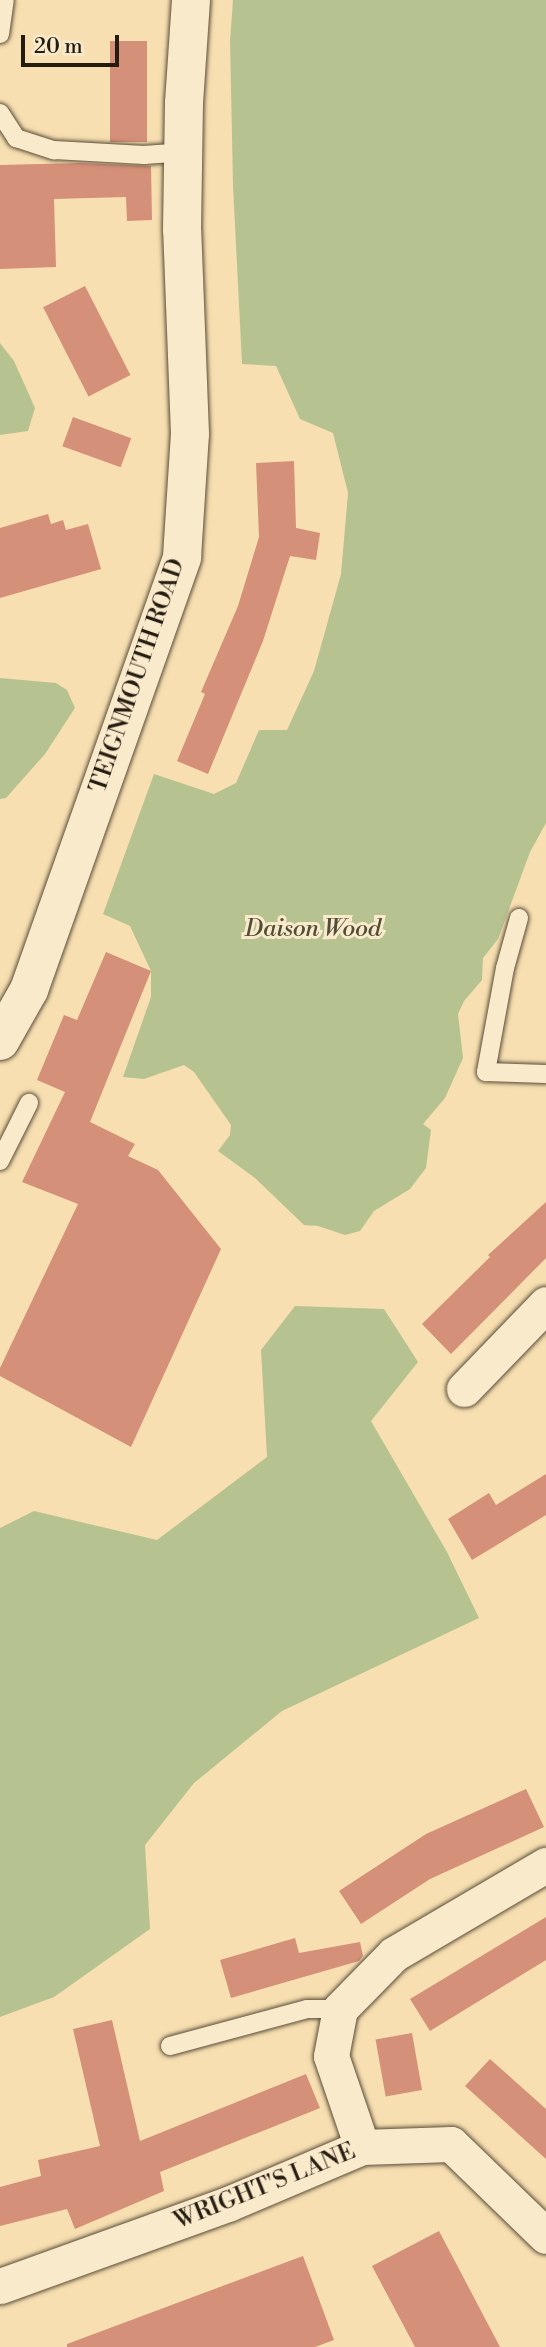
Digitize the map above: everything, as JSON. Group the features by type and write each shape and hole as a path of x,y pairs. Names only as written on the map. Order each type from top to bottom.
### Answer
{"street":[{"name":"TEIGNMOUTH ROAD","path":"0,1041 29,990 181,557 190,434 181,230 191,0"},
{"path":"464,1389 546,1304"},
{"path":"362,2147 331,2056 340,2009 394,1954 546,1865"},
{"name":"WRIGHT'S LANE","path":"0,2286 228,2204 362,2147 451,2144 546,2236"}],"lane":[{"path":"0,34 5,0"},
{"path":"0,113 16,138 54,150 144,155 183,152"},
{"path":"519,918 505,968 486,1072 546,1074"},
{"path":"1,1156 29,1103"},
{"path":"170,2046 307,2009 340,2009"}],"green space":[{"name":"Daison Wood","path":"233,0 546,0 546,823 530,852 498,939 483,958 482,980 464,1001 458,1014 463,1058 445,1098 423,1124 431,1130 426,1168 410,1189 374,1211 360,1231 345,1235 318,1226 304,1225 255,1178 218,1151 230,1135 231,1125 194,1072 184,1065 144,1079 123,1077 151,997 151,971 130,926 103,914 154,774 214,794 236,783 259,730 287,730 314,671 341,574 348,493 333,433 300,419 276,366 242,364 233,186 230,41"},
{"path":"0,343 14,361 35,408 28,431 0,435"},
{"path":"0,678 56,683 67,690 75,708 45,754 6,798 0,799"},
{"path":"295,1306 384,1309 418,1362 371,1421 447,1552 479,1618 282,1711 194,1783 145,1845 150,1929 54,1997 0,2017 0,1528 34,1511 157,1540 267,1457 261,1350"}],"building":[{"path":"110,41 147,41 147,142 110,142"},
{"path":"80,163 151,166 152,220 127,221 126,197 54,199 56,267 0,269 0,165"},
{"path":"85,286 130,375 89,396 43,307"},
{"path":"73,417 131,438 121,467 62,446"},
{"path":"294,461 296,528 320,533 316,560 290,556 263,641 208,774 177,761 205,694 201,692 238,606 259,537 256,463"},
{"path":"48,514 51,524 63,520 66,530 88,524 101,569 0,598 0,528"},
{"path":"106,952 151,971 90,1122 135,1144 128,1156 158,1170 221,1249 131,1447 0,1376 0,1368 78,1204 22,1182 65,1092 37,1080 64,1015 77,1020"},
{"path":"546,1202 546,1258 451,1354 422,1324 490,1257 488,1255"},
{"path":"546,1474 546,1515 472,1560 448,1519 489,1493 496,1505"},
{"path":"526,1789 544,1827 430,1879 361,1924 339,1891 426,1834"},
{"path":"546,1917 546,1960 430,2031 410,1999"},
{"path":"295,1938 299,1953 360,1942 363,1956 359,1961 231,1998 220,1960"},
{"path":"112,2020 140,2141 306,2074 320,2108 160,2172 164,2191 75,2229 67,2209 0,2226 0,2187 41,2176 38,2160 100,2146 73,2029"},
{"path":"412,2033 422,2090 386,2097 376,2039"},
{"path":"490,2059 546,2109 546,2159 465,2086"},
{"path":"439,2231 500,2347 415,2347 372,2266"},
{"path":"303,2256 334,2340 315,2347 67,2347 67,2344"}]}
